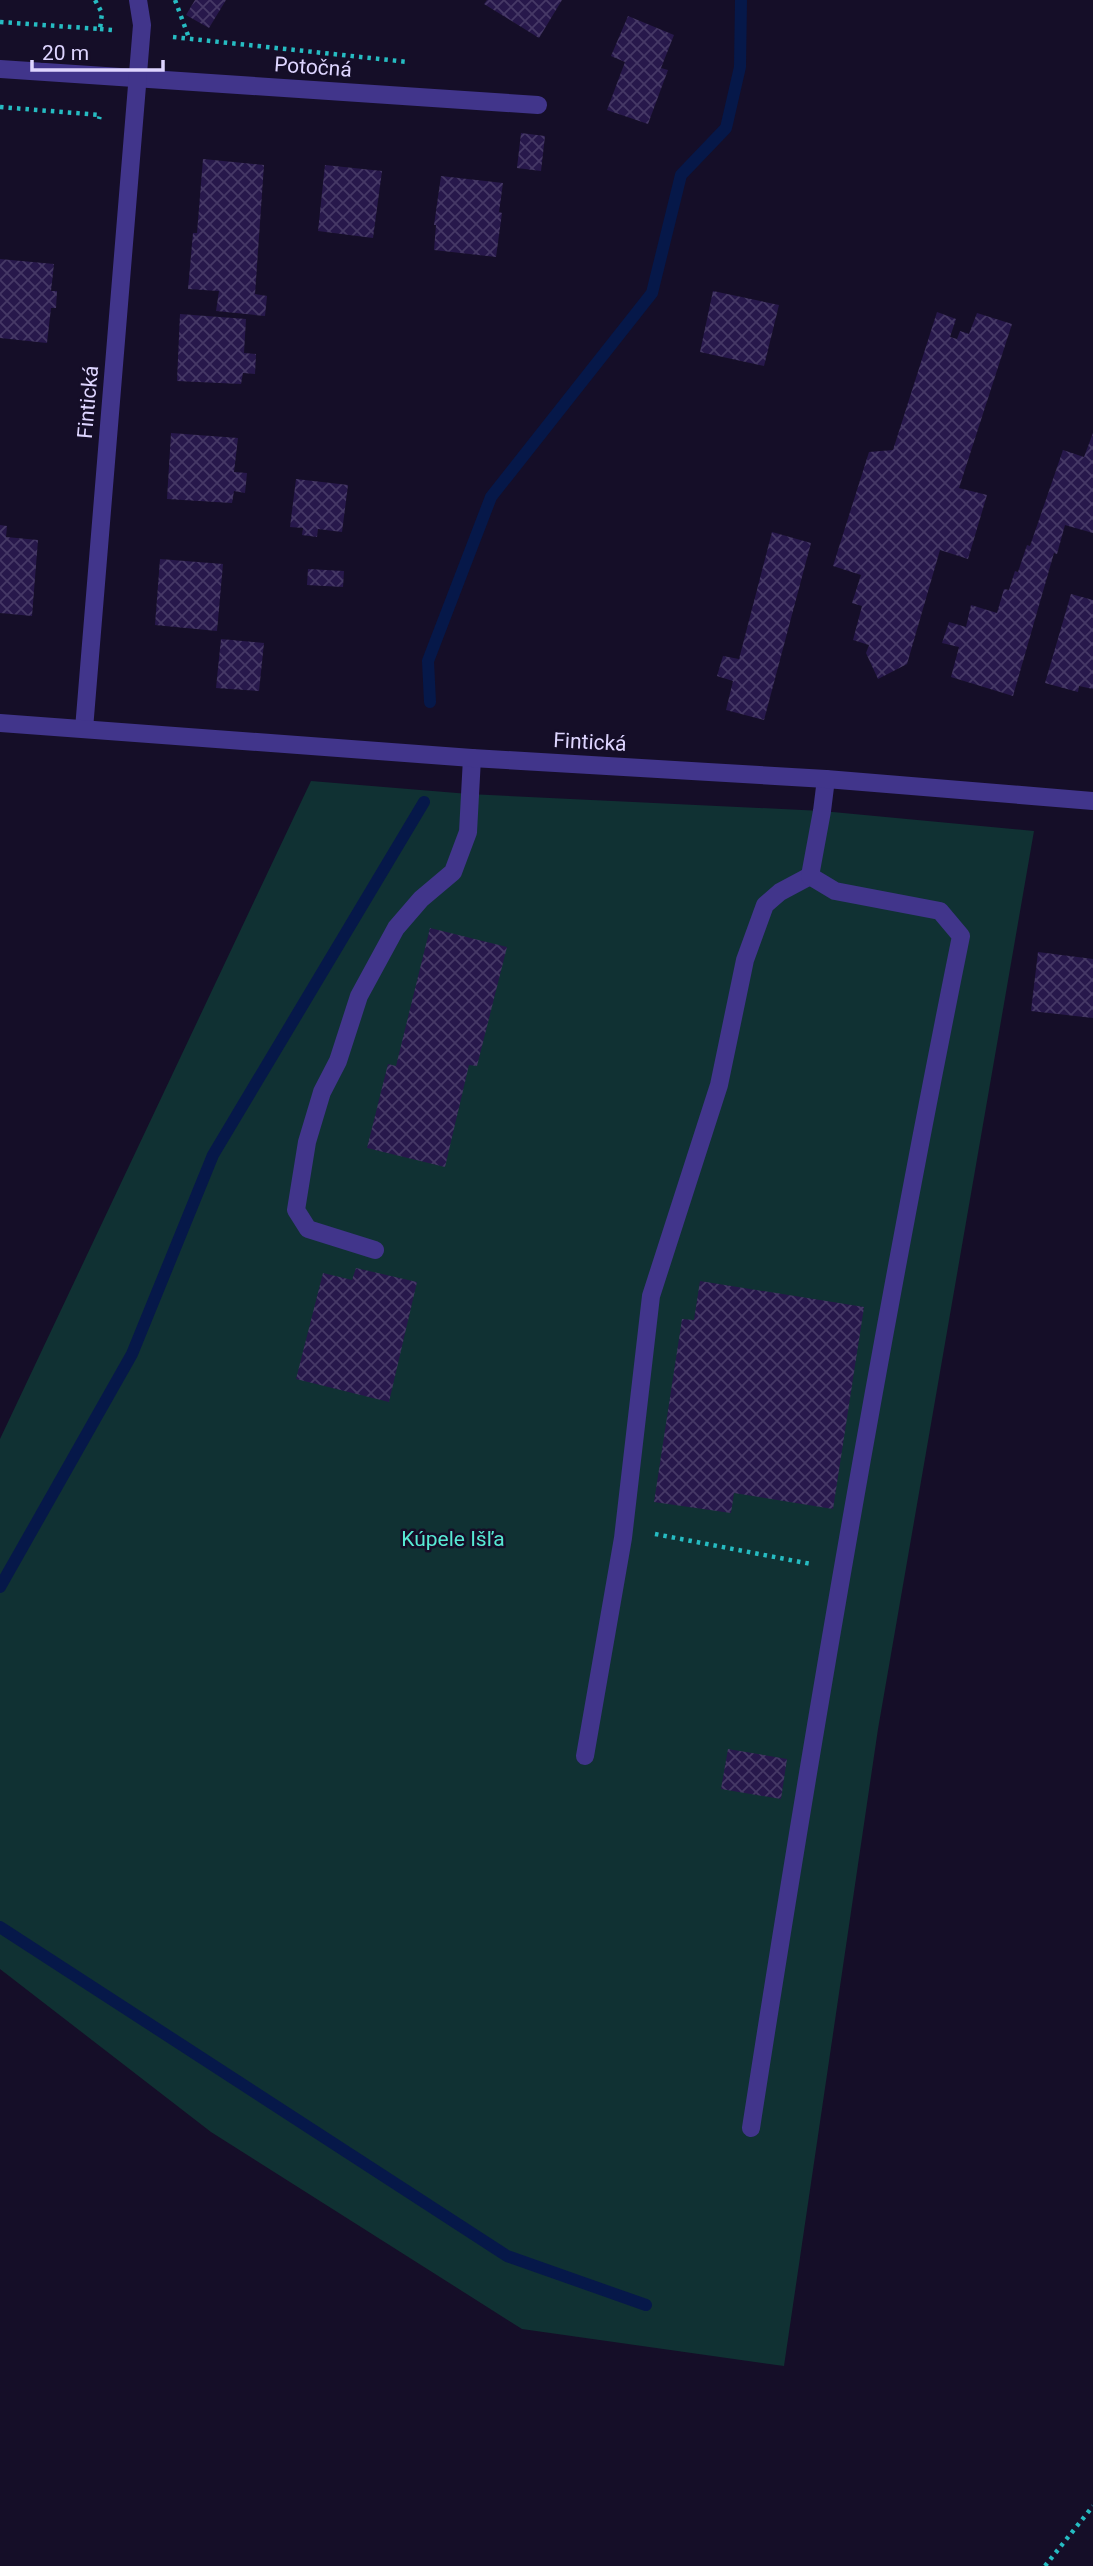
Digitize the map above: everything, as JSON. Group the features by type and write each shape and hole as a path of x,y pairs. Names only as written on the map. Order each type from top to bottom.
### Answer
{"street":[{"name":"Fintická","path":"84,729 142,24 138,0"},
{"name":"Potočná","path":"0,69 538,105"},
{"name":"Fintická","path":"0,723 472,758 826,779 1093,801"},
{"path":"375,1250 308,1229 296,1210 307,1142 322,1092 338,1061 359,996 396,928 421,899 453,872 468,832 472,758"},
{"path":"810,876 826,779"},
{"path":"585,1756 624,1528 651,1296 719,1085 745,960 765,905 780,892 810,876"},
{"path":"751,2128 793,1860 843,1570 920,1138 961,936 940,911 835,891 810,876"}],"path":[{"path":"95,0 102,13 100,29"},
{"path":"175,0 189,38"},
{"path":"0,22 141,33 420,63"},
{"path":"0,107 100,115 99,129"},
{"path":"624,1528 843,1570"},
{"path":"1045,2566 1093,2505"}],"green space":[{"name":"Kúpele Išľa","path":"311,781 469,794 822,811 1034,831 878,1729 784,2366 522,2329 211,2132 0,1969 0,1439"}],"building":[{"path":"195,0 226,0 209,28 186,15"},
{"path":"487,0 562,0 539,38 484,4"},
{"path":"628,16 674,35 661,68 668,70 648,124 607,110 625,62 611,56"},
{"path":"521,133 545,136 541,171 517,168"},
{"path":"203,159 264,165 255,294 267,296 265,316 216,311 219,291 188,289 193,233 197,233"},
{"path":"325,165 382,171 373,238 318,231"},
{"path":"441,176 503,183 496,257 434,250 434,225"},
{"path":"0,259 54,264 51,291 57,291 56,308 51,308 47,343 0,338"},
{"path":"713,291 779,305 764,366 700,352"},
{"path":"937,312 956,319 950,337 957,339 960,331 969,334 977,313 1012,324 959,488 987,495 968,559 940,550 907,664 878,679 866,653 869,645 853,640 862,606 852,603 861,575 833,566 869,452 893,450"},
{"path":"180,314 246,319 244,353 256,354 255,374 243,373 241,384 177,381"},
{"path":"171,433 238,438 234,472 247,473 245,493 234,491 232,503 167,499"},
{"path":"1093,433 1093,533 1065,525 1057,554 1054,553 1013,696 951,677 959,647 942,643 949,622 966,627 971,605 997,613 1004,589 1009,590 1027,545 1030,546 1063,450 1084,457"},
{"path":"296,479 348,485 342,532 318,529 317,537 302,535 303,528 290,527"},
{"path":"0,525 7,526 6,537 38,540 32,616 0,613"},
{"path":"772,532 811,543 764,720 726,710 733,681 717,676 723,656 739,659"},
{"path":"160,559 223,564 217,631 155,625"},
{"path":"308,569 344,571 343,587 307,585"},
{"path":"1071,594 1093,600 1093,689 1079,686 1078,692 1045,683"},
{"path":"221,639 264,643 259,691 216,688"},
{"path":"430,928 507,947 477,1066 469,1065 445,1167 367,1148 388,1064 396,1066"},
{"path":"1038,952 1093,959 1093,1018 1031,1011"},
{"path":"356,1268 417,1282 389,1402 296,1379 323,1273 352,1280"},
{"path":"700,1281 864,1307 833,1509 734,1493 731,1513 654,1502 682,1319 694,1320"},
{"path":"728,1749 787,1759 781,1799 721,1789"}],"waterway":[{"path":"430,702 428,661 491,497 652,293 681,175 726,128 740,67 741,0"},
{"path":"0,1587 132,1354 213,1155 424,802"},
{"path":"0,1927 507,2256 646,2305"}]}
